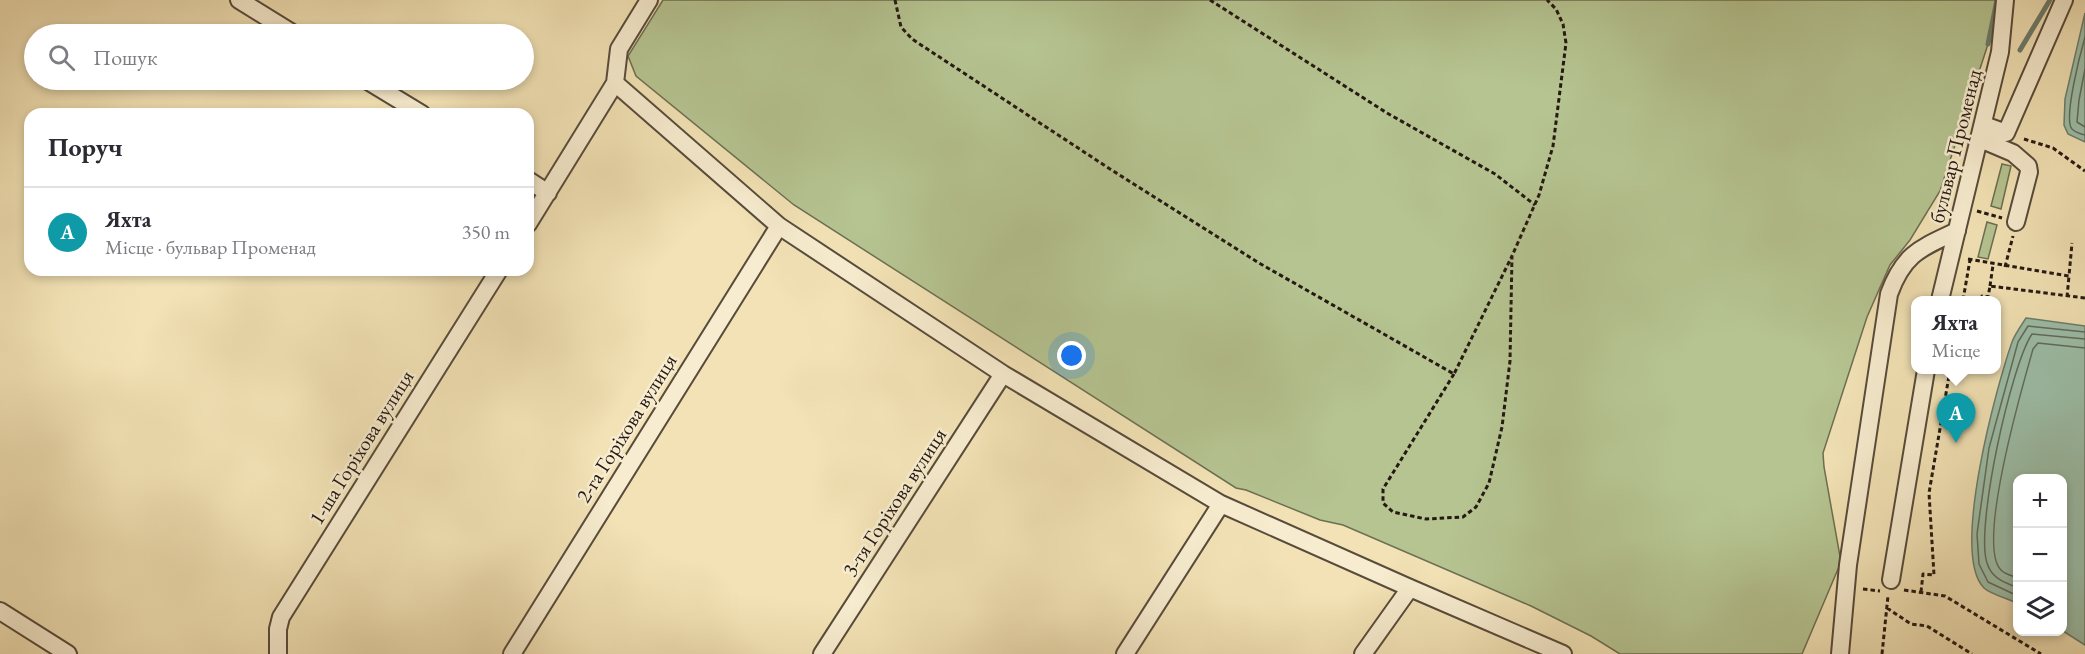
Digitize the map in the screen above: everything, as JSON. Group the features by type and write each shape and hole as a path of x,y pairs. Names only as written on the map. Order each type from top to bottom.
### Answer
{"street":[{"path":"239,0 278,24"},
{"path":"534,215 615,83 619,49 649,0"},
{"name":"бульвар Променад","path":"1941,296 2000,52 2005,0"},
{"path":"1982,132 2006,133 2064,0"},
{"path":"615,83 778,226 1003,374 1221,504 1553,652"},
{"path":"382,90 412,108"},
{"path":"1982,132 2028,166 2029,172 2016,222"},
{"path":"534,184 548,193"},
{"name":"2-га Горіхова вулиця","path":"512,654 778,226"},
{"path":"1840,654 1848,565 1889,294 1901,267 1912,255 1923,247 1957,231"},
{"name":"1-ша Горіхова вулиця","path":"278,654 278,629 281,617 495,276"},
{"name":"3-тя Горіхова вулиця","path":"822,654 1003,374"},
{"path":"1891,587 1925,374"},
{"path":"1125,654 1221,504"},
{"path":"1364,654 1410,588"},
{"path":"0,611 68,654"}],"path":[{"path":"895,0 901,27 912,39 1100,163 1259,263 1455,374"},
{"path":"1210,0 1387,113 1495,174 1535,204"},
{"path":"1512,256 1510,361 1502,427 1489,483 1476,507 1463,517 1426,519 1393,512 1383,503 1383,489 1455,374 1535,204 1553,146 1566,43 1563,24 1556,9 1546,0"},
{"path":"2018,137 2052,148 2085,171"},
{"path":"1963,208 2016,222 2005,267"},
{"path":"2067,297 2072,243"},
{"path":"1951,256 2005,267 2069,276"},
{"path":"1964,296 1970,260"},
{"path":"1988,296 1994,264"},
{"path":"1990,286 2085,298"},
{"path":"1921,592 1923,574 1934,575 1929,493 1949,374"},
{"path":"1882,654 1891,587"},
{"path":"1859,588 1891,587 1945,596 2041,654"},
{"path":"1887,608 1911,624 1927,626 1972,654"}],"shaded area":[{"path":"663,0 1997,0 1991,35 1940,191 1910,240 1890,265 1867,317 1823,453 1841,562 1802,654 1620,654 1591,636 1531,606 1343,525 1320,520 1236,488 794,205 636,76 628,56"},
{"path":"2002,164 2011,166 2001,209 1991,206"},
{"path":"1987,222 1997,225 1988,259 1978,257"}],"water":[{"path":"2085,13 2085,142 2068,134 2064,125 2065,99"},
{"path":"2026,318 2085,326 2085,645 2067,634 2067,474 2013,474 2013,601 1984,588 1975,569 1972,541 1980,468 1997,394 2013,339"}],"waterway":[{"path":"1988,44 1997,0"},
{"path":"2020,50 2050,0"}],"place":[{"name":"Яхта","path":"1956,443"}]}
